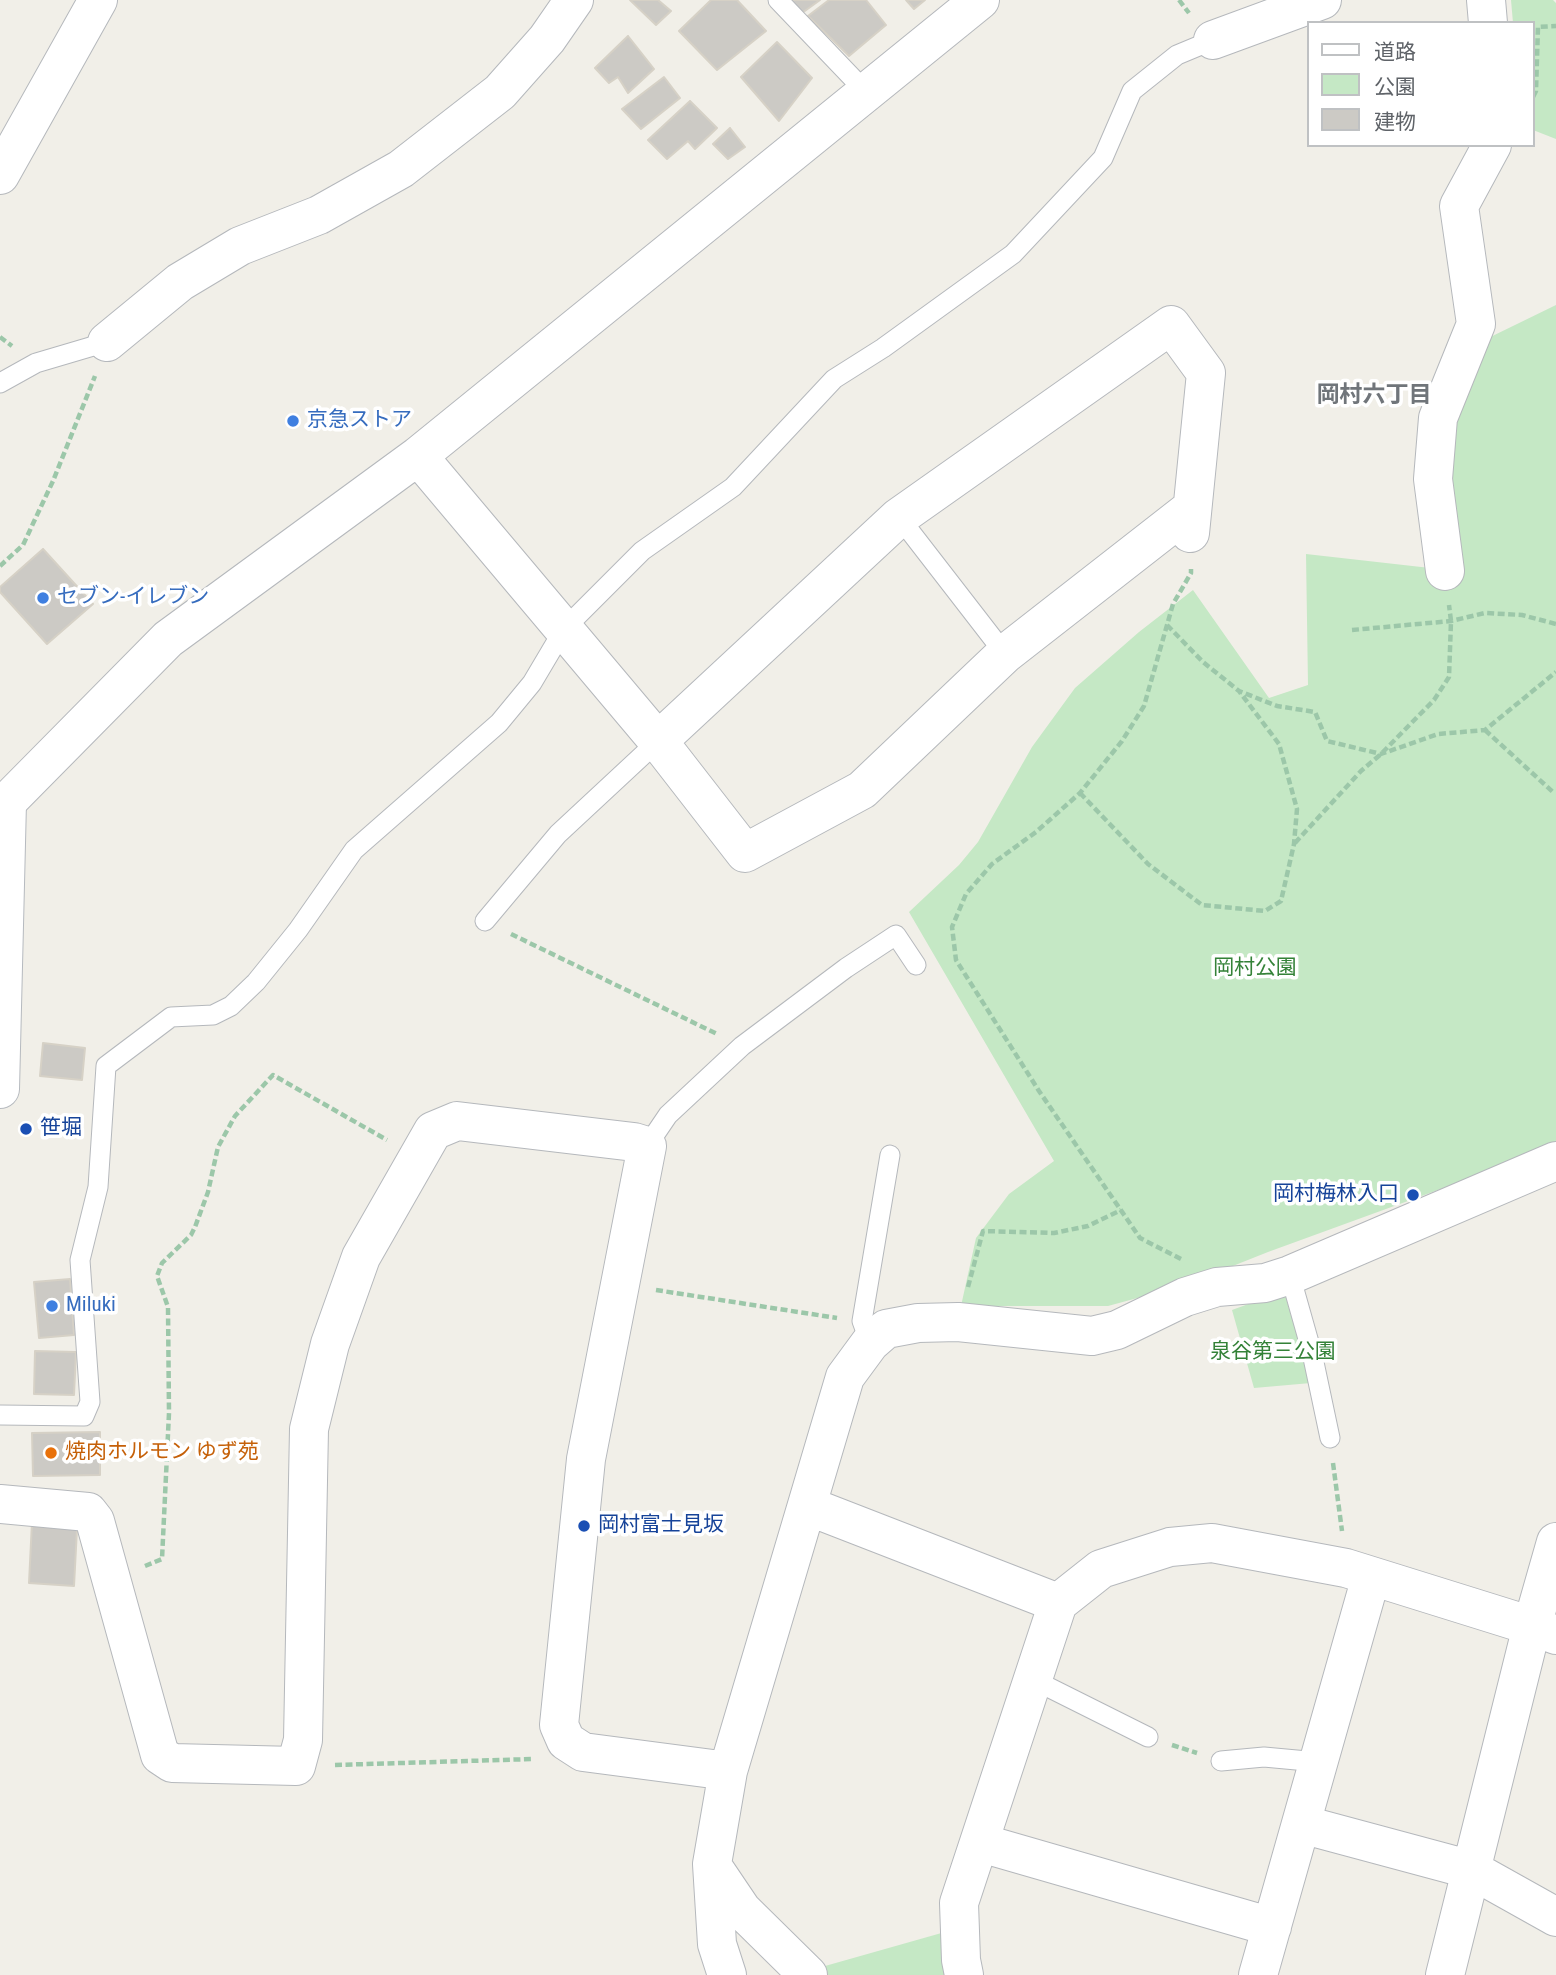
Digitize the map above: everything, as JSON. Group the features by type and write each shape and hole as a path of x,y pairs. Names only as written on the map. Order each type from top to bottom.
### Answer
{"street":[{"path":"0,175 98,0"},
{"path":"107,342 180,282 240,246 319,215 401,169 500,92 547,39 574,0"},
{"path":"0,1089 4,787 168,639 418,456 979,0"},
{"path":"1213,40 1322,0"},
{"path":"1486,0 1488,21"},
{"path":"1445,570 1433,479 1438,418 1476,324 1459,206 1491,147"},
{"path":"418,456 658,741 745,853 862,790 1005,654 1191,521 1206,373 1171,325 899,517 658,741"},
{"path":"0,1504 88,1512 95,1521 160,1755 172,1763 296,1766 303,1740 309,1429 330,1344 361,1257 417,1158 433,1131 457,1121 634,1142 647,1146 586,1459 559,1725 566,1741 583,1752 728,1771"},
{"path":"727,1975 717,1944 712,1864 728,1771 845,1377 866,1332 918,1323 958,1322 1092,1336 1117,1330 1185,1297 1217,1287 1265,1283 1290,1275 1556,1161"},
{"path":"808,1507 1058,1603"},
{"path":"1445,1975 1472,1870 1544,1630 1556,1542"},
{"path":"964,1975 961,1959 960,1903 1058,1603 1101,1569 1170,1547 1212,1543 1359,1573 1544,1630"},
{"path":"1258,1975 1318,1762 1359,1573"},
{"path":"1301,1824 1472,1870 1556,1917"},
{"path":"981,1843 1272,1927"},
{"path":"712,1864 742,1910 808,1975"}],"lane":[{"path":"778,0 865,91"},
{"path":"0,1415 84,1416 90,1402 80,1260 98,1187 106,1066 171,1017 213,1015 231,1006 256,982 298,930 354,850 499,723 533,683 564,629 642,551 733,487 834,379 883,348 1013,254 1103,158 1132,90 1177,55 1213,40"},
{"path":"0,383 36,363 107,342"},
{"path":"899,517 1005,654"},
{"path":"485,921 558,834 658,741"},
{"path":"647,1146 668,1115 742,1046 846,968 896,935 916,965"},
{"path":"866,1332 890,1155"},
{"path":"1290,1275 1312,1353 1330,1438"},
{"path":"1034,1680 1148,1737"},
{"path":"1221,1761 1264,1757 1318,1762"}],"path":[{"path":"1535,93 1538,27 1556,26"},
{"path":"0,566 23,545 81,415 107,342"},
{"path":"1191,521 1191,573 1172,604 1144,706 1122,741 1080,793 1036,832 992,864 965,894 952,927 956,960 1039,1091 1140,1238 1181,1258 1217,1287"},
{"path":"1294,844 1361,771 1434,700 1449,677 1451,621 1445,570"},
{"path":"1352,630 1451,621 1485,612 1522,615 1556,624"},
{"path":"1080,793 1148,864 1202,905 1265,911 1281,901 1294,844 1297,809 1279,744 1239,691 1203,662 1167,625"},
{"path":"1239,691 1277,705 1315,712 1327,741 1381,754 1438,734 1485,730 1556,672"},
{"path":"1485,730 1554,793"},
{"path":"485,921 742,1046"},
{"path":"162,1559 169,1413 169,1307 157,1276 162,1263 195,1227 208,1192 218,1147 235,1116 273,1075 417,1158"},
{"path":"958,1322 983,1231 1054,1233 1088,1226 1121,1210"},
{"path":"620,1285 866,1332"},
{"path":"1330,1438 1359,1573"},
{"path":"1148,1737 1221,1761"},
{"path":"296,1766 545,1758 566,1741"}],"green space":[{"path":"1511,0 1553,0 1556,3 1556,139 1535,131 1535,21 1513,21"},
{"name":"岡村公園","path":"1556,305 1556,1147 1185,1285 1108,1306 961,1306 976,1238 1009,1194 1054,1161 909,912 959,865 978,842 1032,747 1075,688 1139,632 1193,590 1269,698 1308,685 1306,554 1439,569 1441,447 1474,345"},
{"name":"泉谷第三公園","path":"1284,1291 1311,1383 1254,1388 1232,1310"},
{"path":"945,1932 949,1975 825,1975 818,1968"}],"building":[{"path":"630,0 658,0 671,11 656,25"},
{"path":"711,0 737,0 766,31 717,70 679,31"},
{"path":"791,0 820,0 802,13"},
{"path":"829,0 866,0 886,25 849,56 808,16"},
{"path":"906,0 925,0 914,9"},
{"path":"628,36 654,69 628,93 618,77 609,83 595,68"},
{"path":"777,42 812,78 779,121 741,77"},
{"path":"664,77 680,98 641,129 622,109"},
{"path":"690,101 717,128 695,149 688,141 667,159 648,140"},
{"path":"730,128 745,147 728,159 713,144"},
{"path":"43,549 93,604 47,644 0,592 0,587"},
{"path":"43,1043 85,1048 82,1080 40,1076"},
{"path":"70,1279 74,1335 39,1338 34,1282"},
{"path":"35,1351 76,1352 74,1395 34,1394"},
{"path":"100,1432 100,1475 33,1476 32,1433"},
{"path":"32,1522 77,1529 74,1586 29,1583"}],"place":[{"name":"京急ストア","path":"293,421"},
{"name":"セブン-イレブン","path":"43,598"},
{"name":"笹堀","path":"26,1129"},
{"name":"岡村梅林入口","path":"1413,1195"},
{"name":"Miluki","path":"52,1306"},
{"name":"焼肉ホルモン ゆず苑","path":"51,1453"},
{"name":"岡村富士見坂","path":"584,1526"}],"district":[{"name":"岡村六丁目","path":"1374,396"}]}
